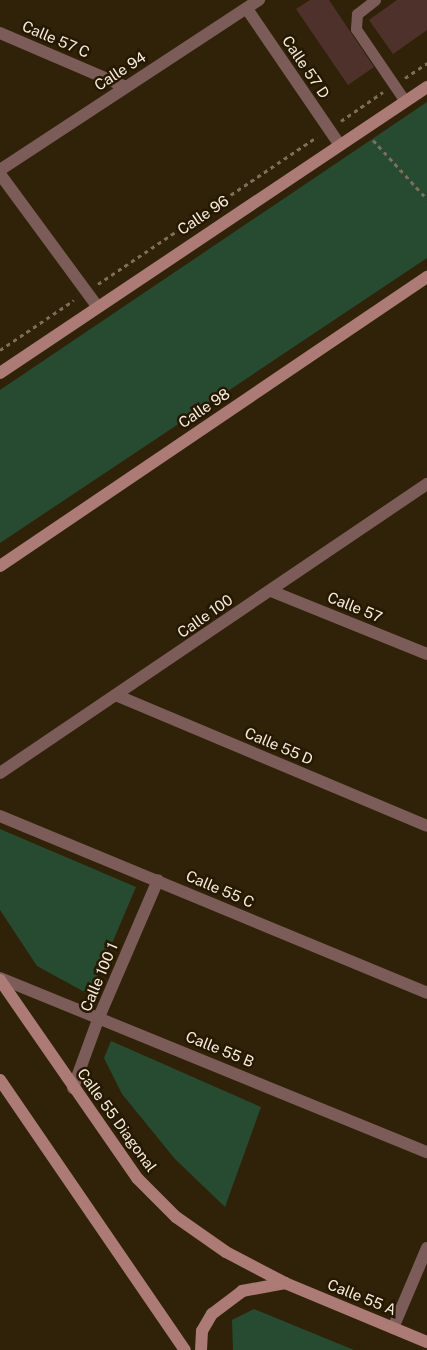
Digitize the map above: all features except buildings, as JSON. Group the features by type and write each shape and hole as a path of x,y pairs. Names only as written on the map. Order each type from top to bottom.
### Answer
{"main road":[{"name":"Calle 96","path":"0,373 97,306 427,87"},
{"name":"Calle 98","path":"0,566 427,277"},
{"name":"Calle 55 Diagonal","path":"0,979 73,1088 137,1178 176,1216 226,1252 285,1283"},
{"path":"0,1080 185,1350"},
{"path":"201,1350 202,1331 220,1308 242,1291 285,1283"},
{"name":"Calle 55 A","path":"285,1283 427,1342"}],"street":[{"name":"Calle 94","path":"0,172 259,0"},
{"name":"Calle 57 D","path":"247,9 339,144"},
{"name":"Calle 57 C","path":"0,33 126,87"},
{"path":"0,172 97,306"},
{"name":"Calle 100","path":"0,773 118,696 427,484"},
{"path":"414,492 427,498"},
{"name":"Calle 57","path":"271,591 427,654"},
{"name":"Calle 55 D","path":"118,696 427,826"},
{"name":"Calle 55 C","path":"0,816 427,993"},
{"name":"Calle 100 1","path":"73,1088 99,1017 158,880"},
{"name":"Calle 55 B","path":"0,979 99,1017 427,1152"},
{"path":"393,1328 427,1248"}],"lane":[{"path":"375,0 357,14 356,29 406,101"}],"path":[{"path":"0,350 427,63"},
{"path":"363,128 427,199"}],"green space":[{"path":"427,102 427,258 0,543 0,390"},
{"path":"0,829 136,887 90,995 37,966 0,910"},
{"path":"111,1041 261,1107 225,1207 175,1159 122,1094 104,1058"},
{"path":"254,1309 354,1350 233,1350 232,1320"}]}
